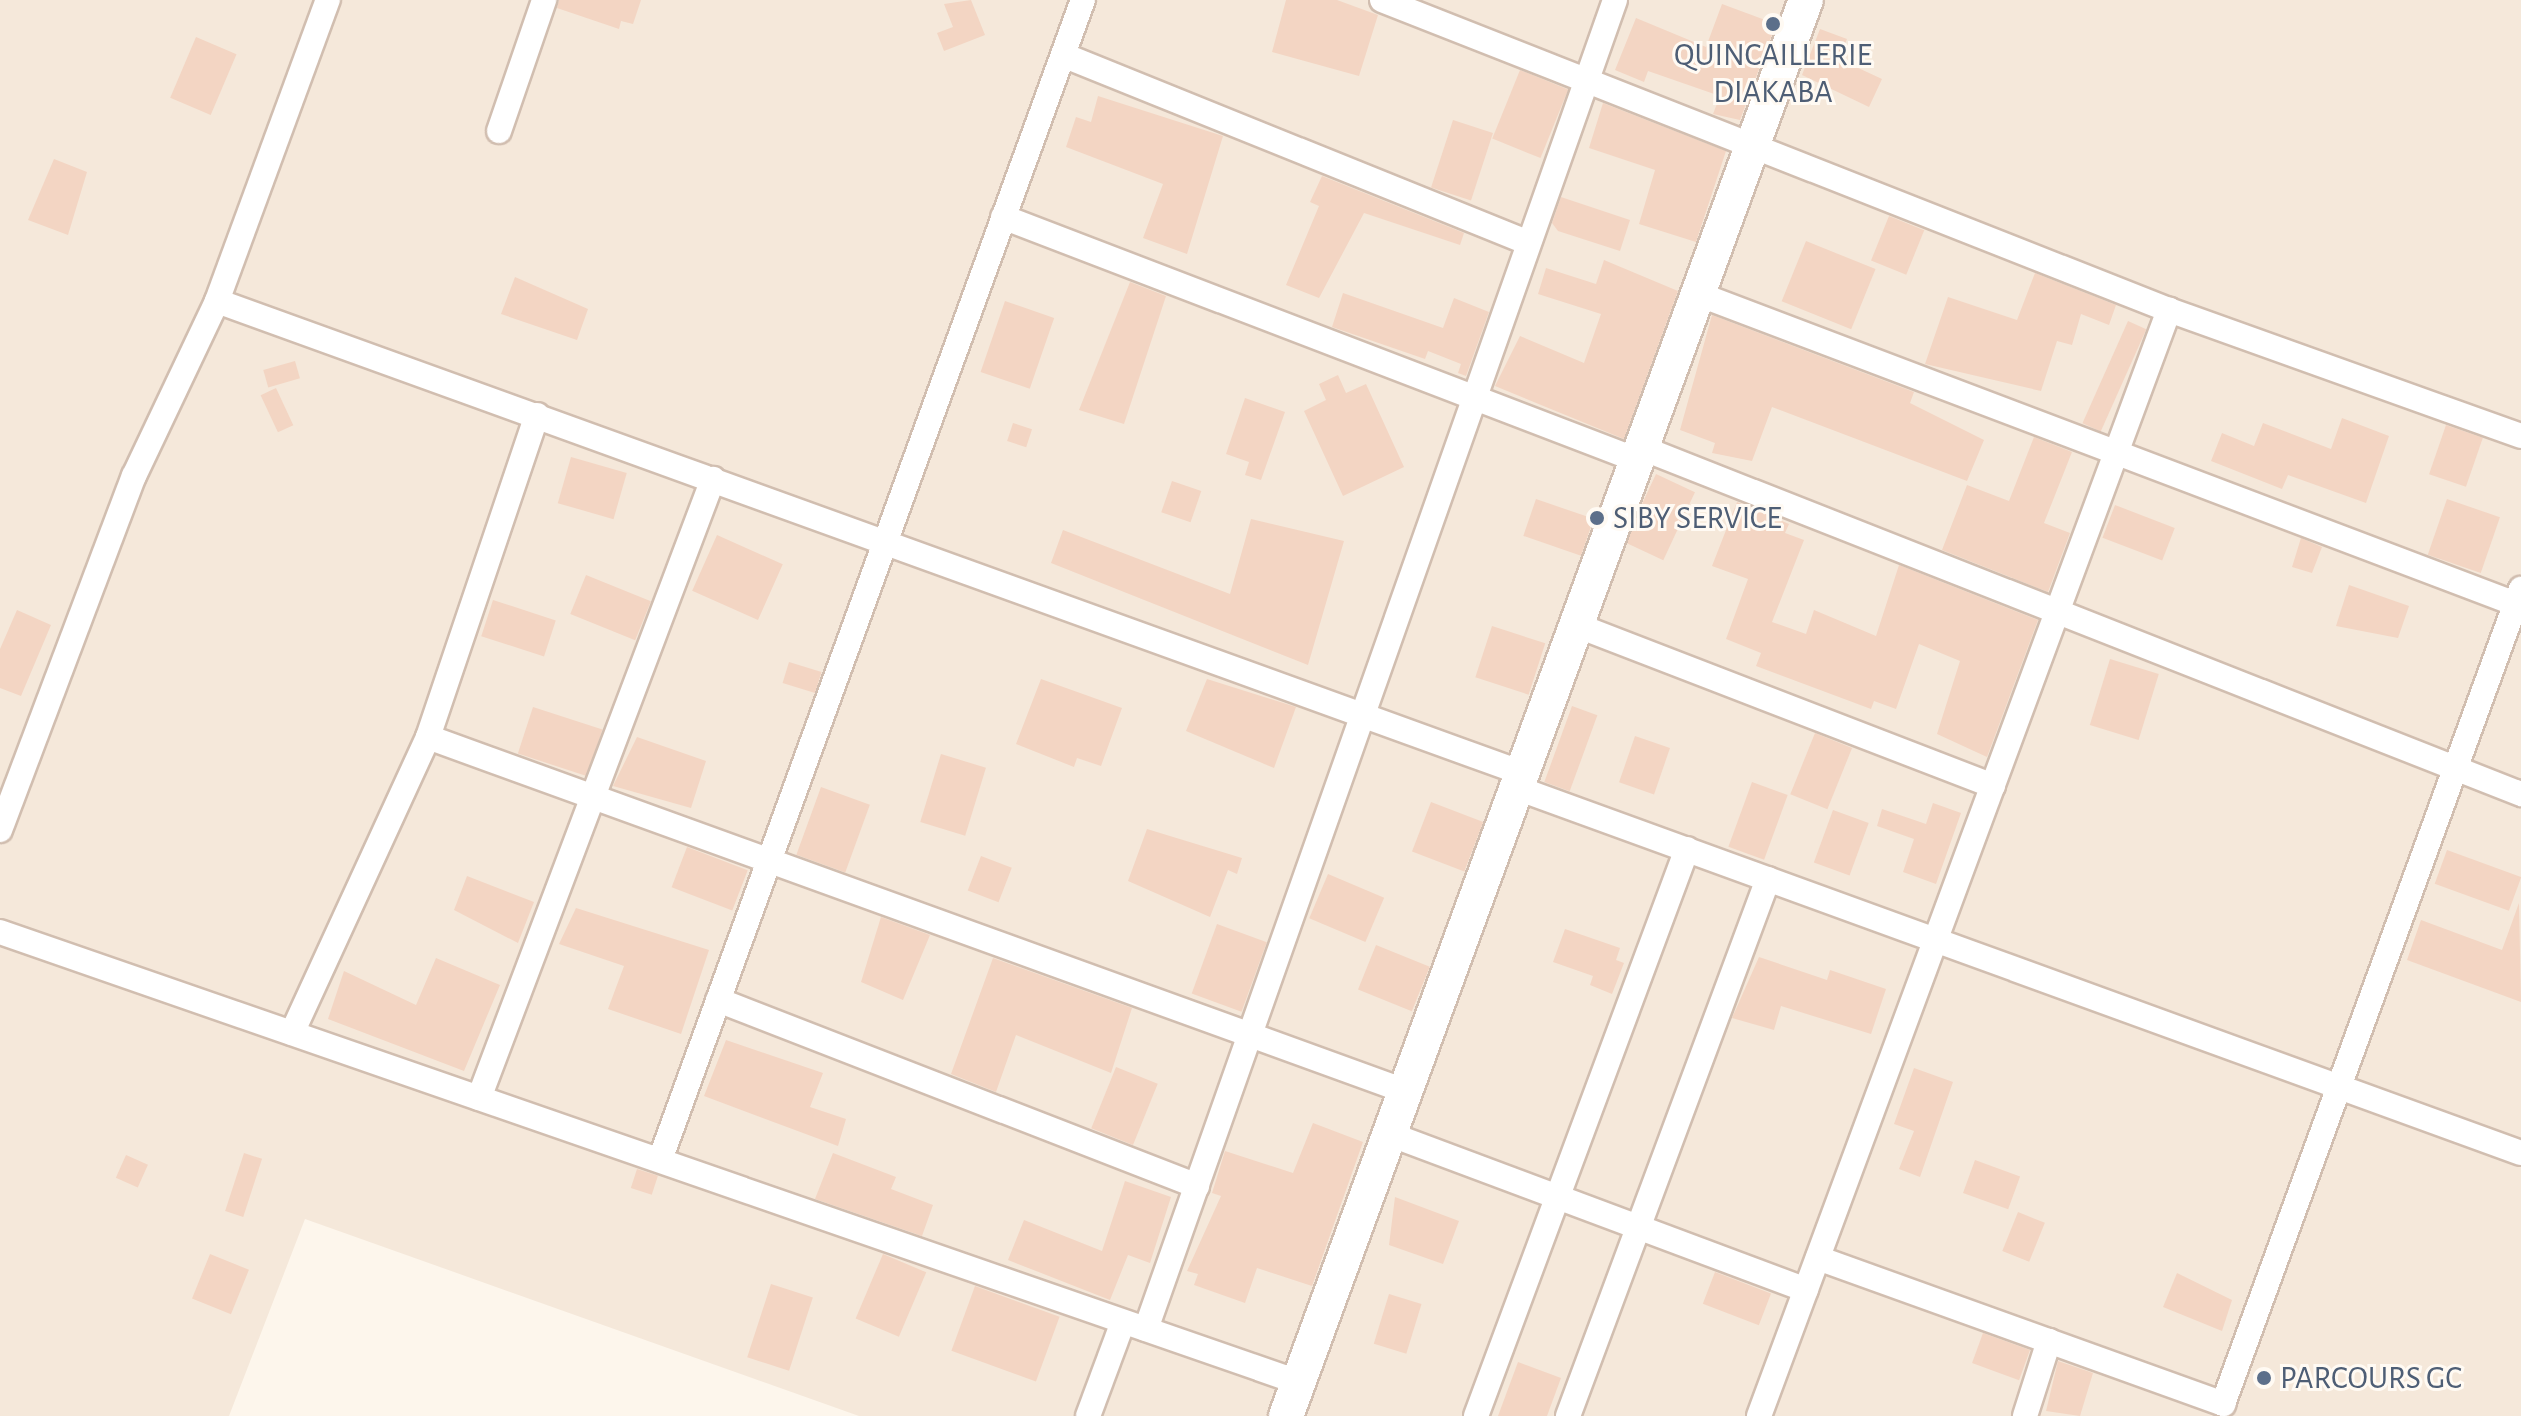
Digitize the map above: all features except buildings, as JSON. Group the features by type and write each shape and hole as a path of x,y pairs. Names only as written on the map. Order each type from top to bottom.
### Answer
{"street":[{"path":"499,131 544,0"},
{"path":"660,1160 1083,0"},
{"path":"1382,0 1754,142 2169,310 2521,436"},
{"path":"1088,1416 1135,1326 1197,1186 1615,0"},
{"path":"1286,1416 1806,0"},
{"path":"0,830 134,476 217,301 325,1"},
{"path":"1063,55 1529,243"},
{"path":"1003,217 1475,397 1640,454 2058,612 2521,794"},
{"path":"1698,294 2117,452 2518,596 2223,1404 2202,1407 2049,1341 1818,1258"},
{"path":"217,301 1363,715 1687,849 2521,1153"},
{"path":"1759,1416 2169,310"},
{"path":"292,1033 428,737 537,415"},
{"path":"479,1098 713,479"},
{"path":"1576,625 1993,786"},
{"path":"428,737 1405,1091"},
{"path":"1476,1416 1687,849"},
{"path":"1568,1416 1768,879"},
{"path":"0,932 1298,1382"},
{"path":"718,1000 1197,1186"},
{"path":"1389,1134 1806,1290"},
{"path":"2025,1416 2049,1341"}],"shaded area":[{"path":"0,0 2521,0 2521,1416 859,1416 305,1219 229,1416 0,1416"}],"place":[{"name":"QUINCAILLERIE DIAKABA","path":"1773,24"},
{"name":"SIBY SERVICE","path":"1597,518"},
{"name":"PARCOURS GC","path":"2264,1378"}]}
